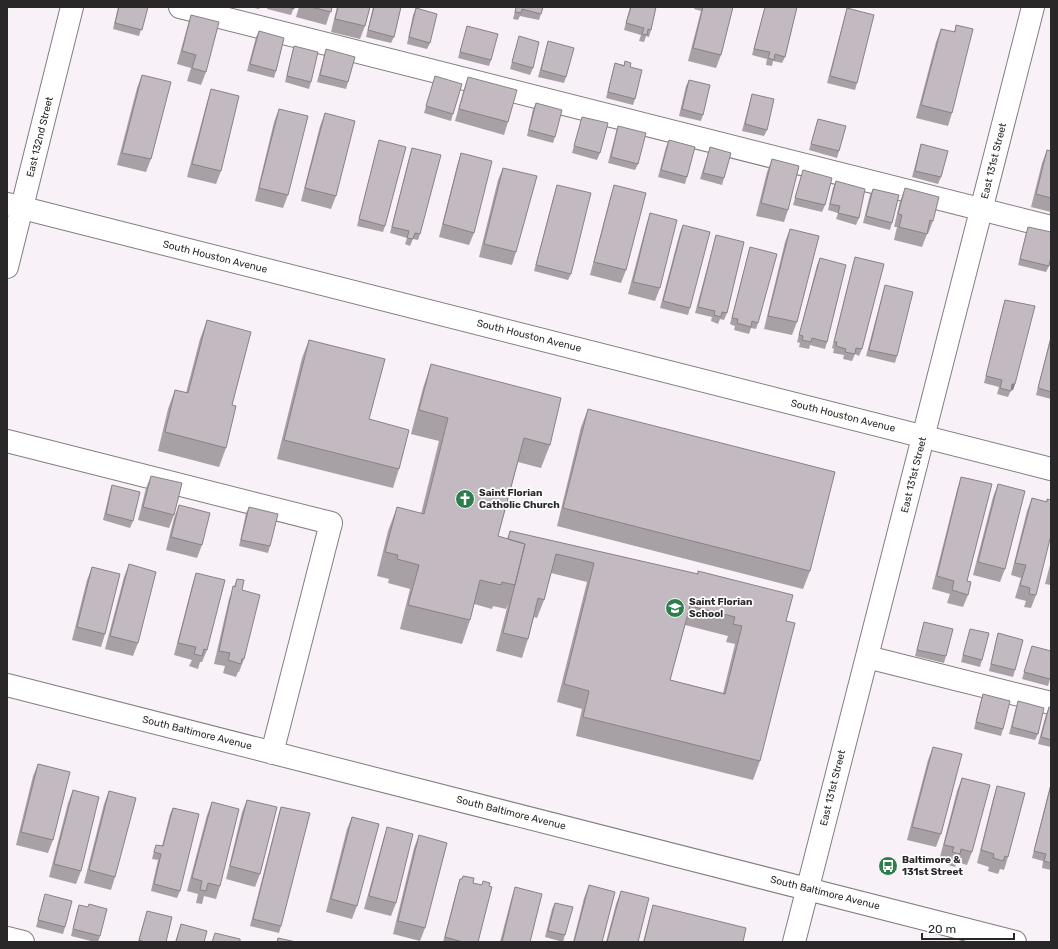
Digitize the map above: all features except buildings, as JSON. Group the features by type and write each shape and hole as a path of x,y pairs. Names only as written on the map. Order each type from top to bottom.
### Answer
{"street":[{"name":"East 132nd Street","path":"7,268 14,206 72,7"},
{"path":"180,7 1051,226"},
{"name":"East 131st Street","path":"794,942 1033,7"},
{"name":"South Houston Avenue","path":"14,206 1051,469"},
{"path":"7,441 331,523 272,753"},
{"path":"867,657 1051,703"},
{"name":"South Baltimore Avenue","path":"7,685 1015,942"},
{"path":"7,938 23,942"}],"place":[{"name":"Saint Florian Catholic Church","path":"465,499"},
{"name":"Saint Florian School","path":"675,608"},
{"name":"Baltimore & 131st Street","path":"888,866"}]}
